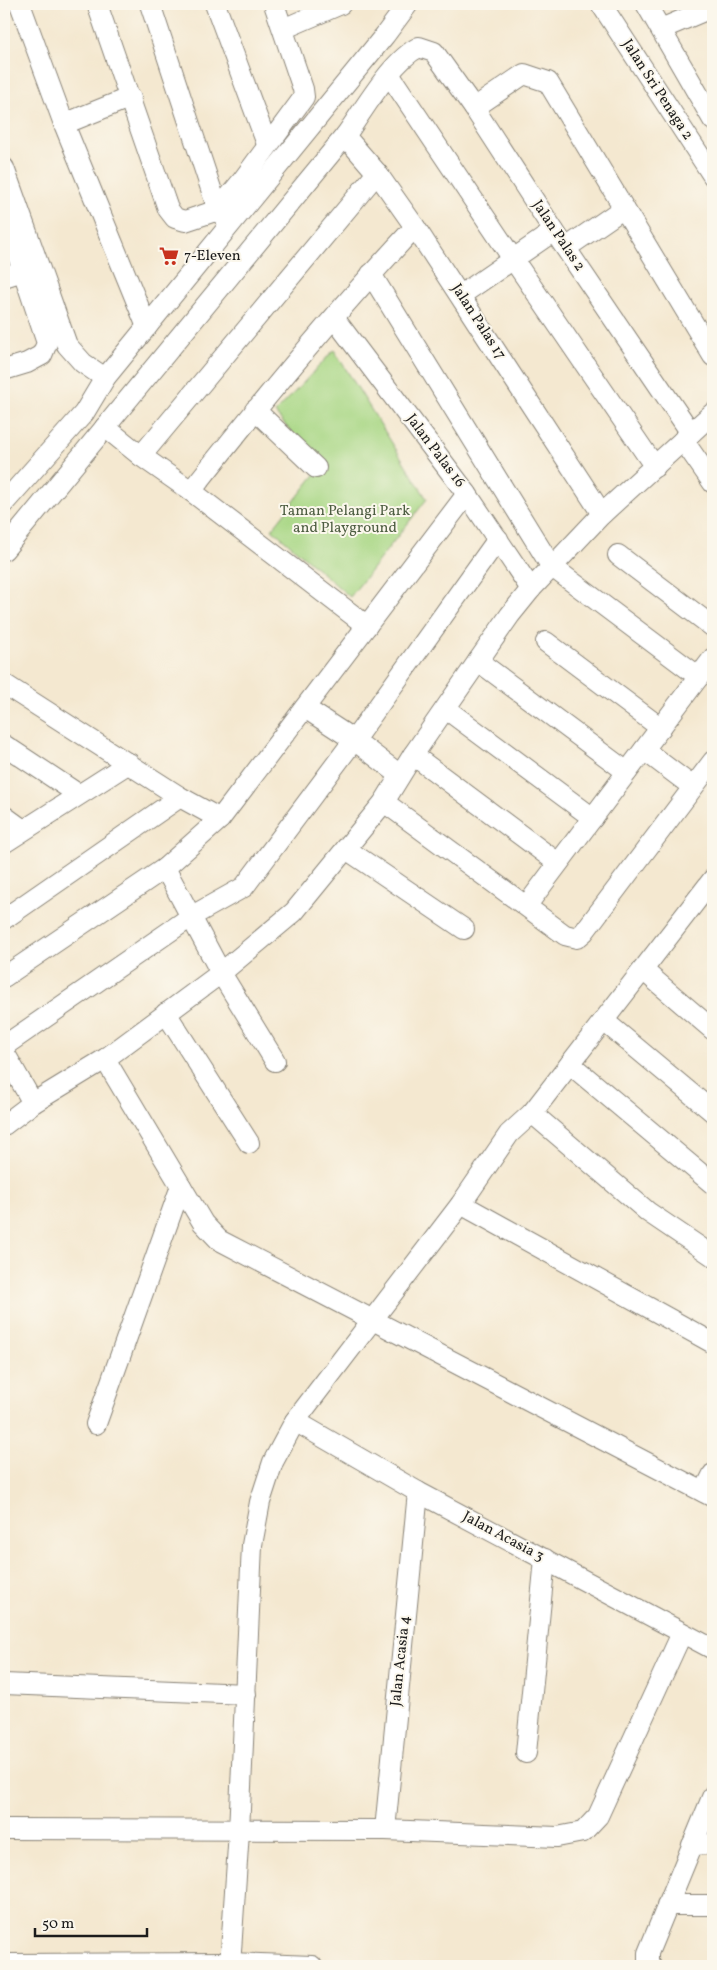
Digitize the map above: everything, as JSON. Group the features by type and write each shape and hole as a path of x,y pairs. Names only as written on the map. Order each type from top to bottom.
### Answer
{"street":[{"path":"20,4 64,124 147,327"},
{"path":"97,4 131,97 168,209 174,218 185,221 218,210 242,181 267,144 304,97 303,89 274,4"},
{"path":"150,4 218,210 231,225"},
{"path":"216,4 267,144"},
{"path":"283,29 341,4"},
{"path":"4,503 84,413 105,378 385,35 408,4"},
{"name":"Jalan Sri Penaga 2","path":"601,4 713,176"},
{"path":"646,4 661,30 705,89 713,120"},
{"path":"661,30 713,7"},
{"name":"Jalan Palas 2","path":"390,74 408,52 419,47 434,52 474,108 566,248 687,437 713,483"},
{"path":"4,550 345,136 390,74 655,467"},
{"path":"474,108 524,74 548,82 713,356"},
{"path":"64,124 131,97"},
{"name":"Jalan Palas 17","path":"345,136 377,173 416,227 602,514"},
{"path":"4,168 67,345 82,363 105,378"},
{"path":"141,456 377,173"},
{"path":"566,248 624,208"},
{"path":"4,214 47,343 42,355 27,363 4,370"},
{"path":"191,490 255,410 371,274 416,227"},
{"path":"460,294 554,231"},
{"path":"4,277 23,272"},
{"path":"371,274 551,566 699,677"},
{"name":"Jalan Palas 16","path":"334,318 467,494 531,589"},
{"path":"255,410 316,468"},
{"path":"4,1125 33,1104 105,1059 221,973 294,912 384,802 413,755 531,589 602,514 713,413"},
{"path":"106,427 141,456 191,490 366,626"},
{"path":"4,978 165,868 220,819 467,494"},
{"path":"4,1046 192,916 244,887 354,740 498,539"},
{"path":"618,555 713,626"},
{"path":"546,642 661,728"},
{"path":"527,906 713,658"},
{"path":"478,661 628,772"},
{"path":"4,684 180,797 220,819"},
{"path":"305,708 354,740 400,775"},
{"path":"446,709 592,818"},
{"path":"4,745 78,794"},
{"path":"644,750 694,787"},
{"path":"413,755 558,863"},
{"path":"384,802 565,935 577,938 584,932 713,761"},
{"path":"4,843 22,829 129,763"},
{"path":"4,919 180,797"},
{"path":"4,816 22,829"},
{"path":"346,849 464,929"},
{"path":"165,868 221,973 275,1061"},
{"path":"230,1965 246,1694 249,1591 254,1537 260,1502 273,1462 295,1421 461,1204 509,1134 532,1113 713,880"},
{"path":"643,970 713,1030"},
{"path":"166,1013 248,1143"},
{"path":"604,1021 713,1112"},
{"path":"4,1052 33,1104"},
{"path":"105,1059 203,1223 219,1240 709,1494 713,1474"},
{"path":"570,1064 713,1184"},
{"path":"532,1113 648,1212 713,1256"},
{"path":"96,1424 181,1186"},
{"path":"461,1204 713,1342"},
{"name":"Jalan Acasia 3","path":"295,1421 418,1492 713,1649"},
{"name":"Jalan Acasia 4","path":"385,1830 418,1492"},
{"path":"526,1753 546,1559"},
{"path":"4,1829 385,1830 558,1837 583,1832 598,1816 682,1633"},
{"path":"4,1684 246,1694"},
{"path":"652,1966 648,1964 648,1953 713,1795"},
{"path":"692,1845 713,1844"},
{"path":"667,1905 713,1905"},
{"path":"4,1964 312,1966"}],"green space":[{"name":"Taman Pelangi Park and Playground","path":"334,350 427,499 350,597 272,529 321,467 275,413"}],"place":[{"name":"7-Eleven","path":"169,256"}]}
